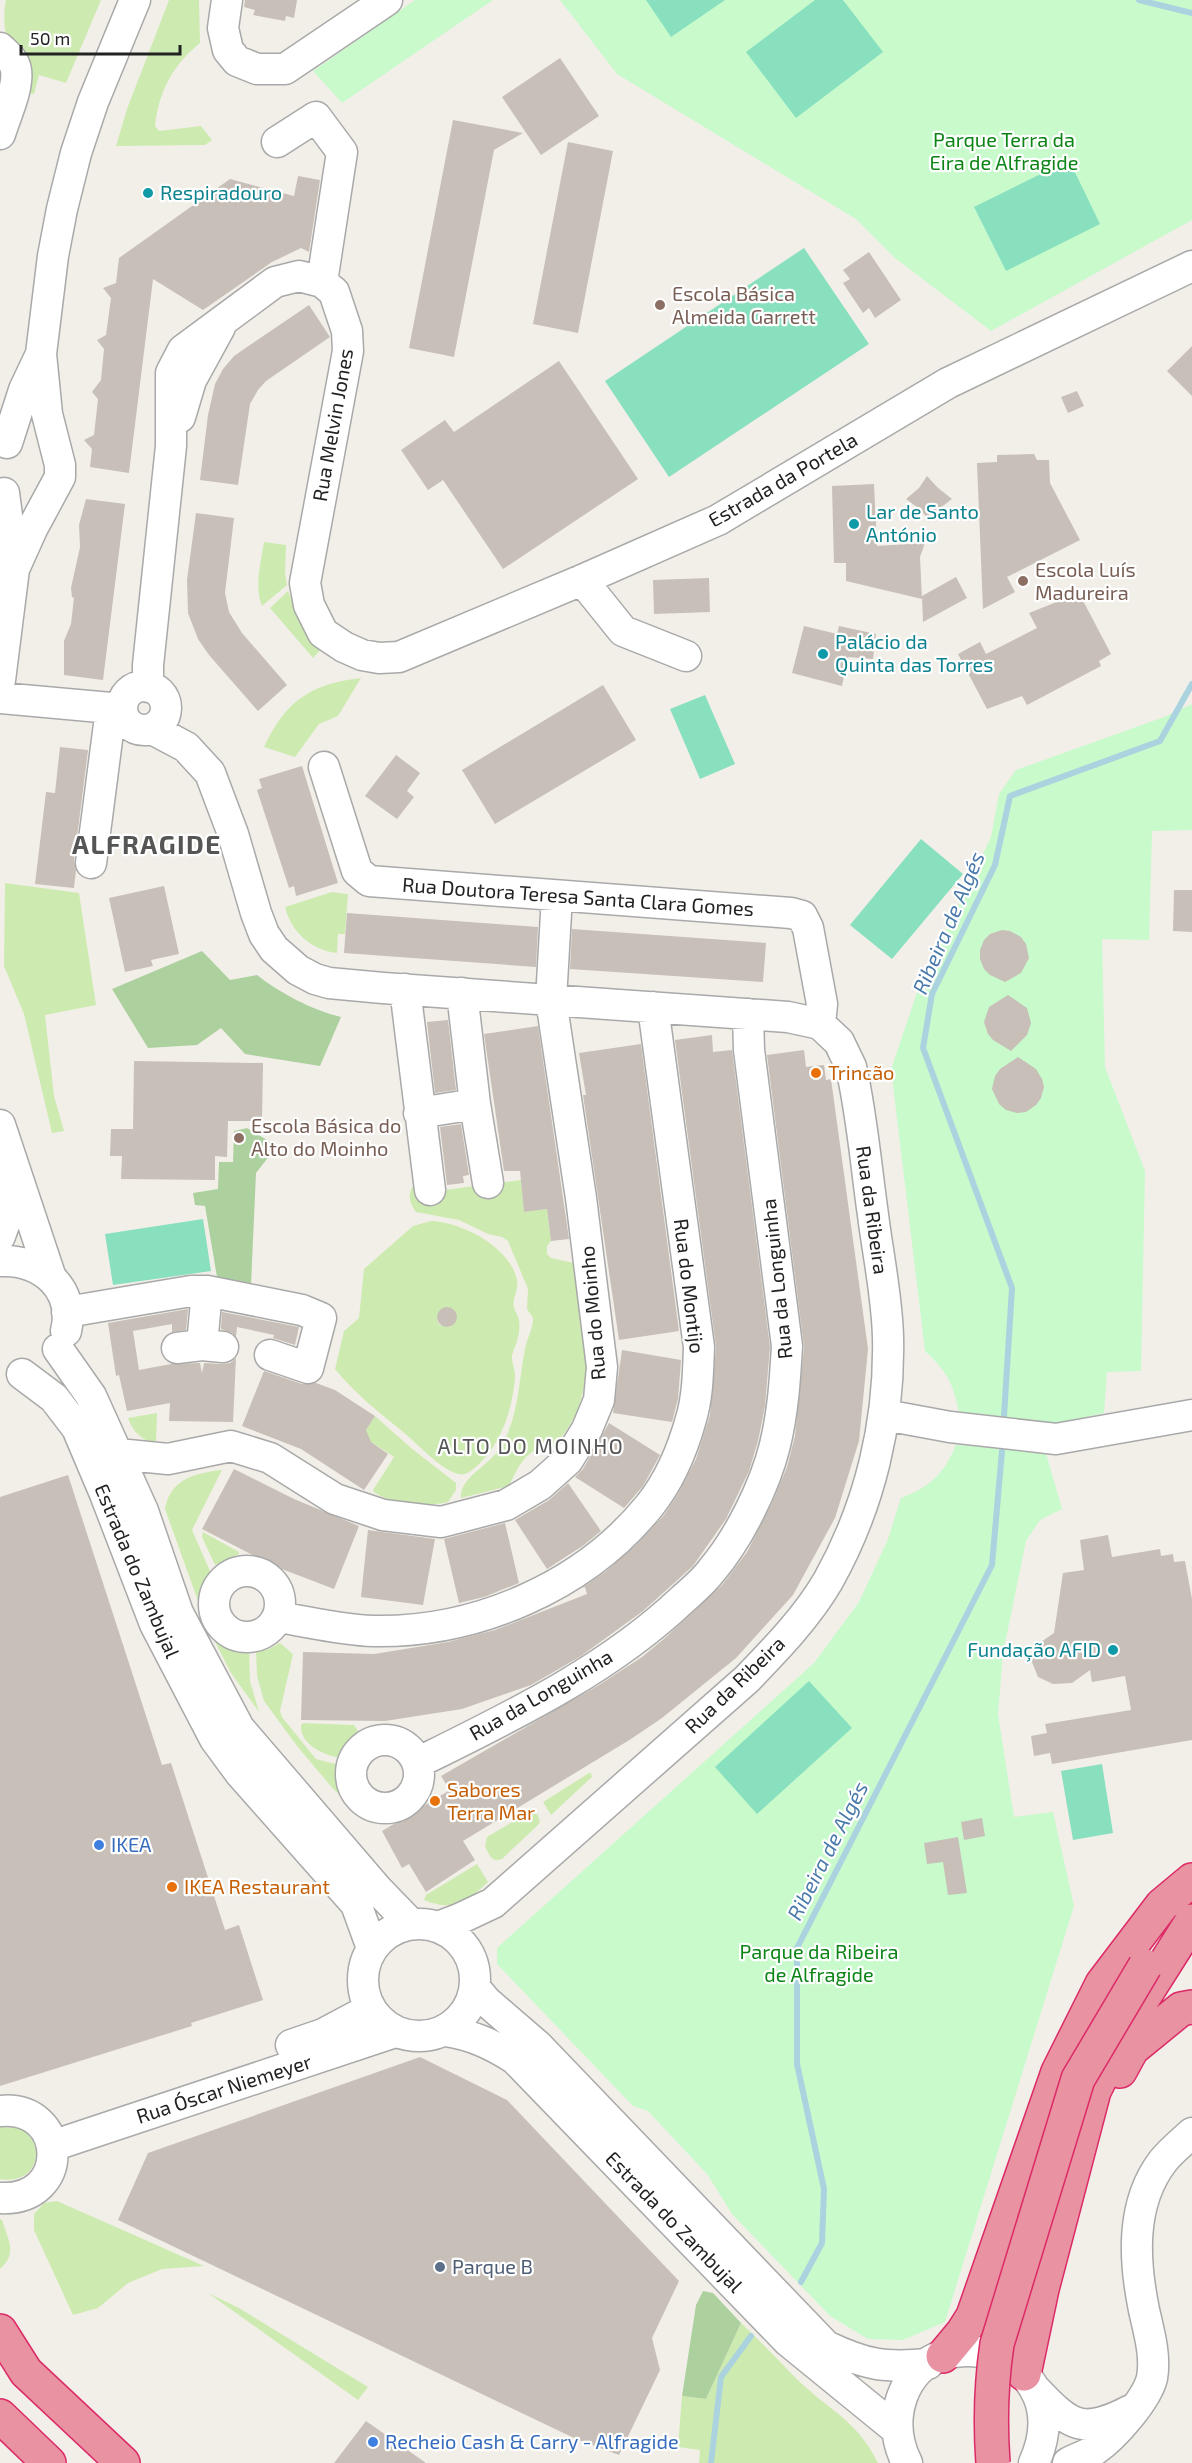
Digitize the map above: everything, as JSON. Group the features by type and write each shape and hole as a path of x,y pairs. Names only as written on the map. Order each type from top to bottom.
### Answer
{"highway":[{"path":"935,2360 963,2332 973,2316 1058,2072 1102,1984 1162,1905 1192,1880"},
{"path":"993,2463 990,2431 992,2381 1001,2333 1078,2079 1144,1966 1192,1921"},
{"path":"1030,2382 1042,2289 1094,2091 1130,2019 1192,1921"},
{"path":"1077,2156 1132,2049 1181,2009 1192,2007"},
{"path":"0,2331 26,2372 123,2463"},
{"path":"0,2369 97,2463"},
{"path":"0,2416 49,2463"}],"street":[{"path":"14,569 60,477 59,459 47,414 41,354 53,256 76,153 93,102 135,0"},
{"path":"227,0 223,28 228,50 237,61 257,69 285,69 387,0"},
{"path":"0,48 10,58 16,70 15,84 0,134"},
{"path":"155,707 148,665 171,446 191,380 224,319 275,282 299,276 322,282 342,152 316,117 277,142"},
{"name":"Estrada da Portela","path":"362,655 379,658 399,657 718,520 948,383 1192,266"},
{"name":"Rua Melvin Jones","path":"322,282 334,292 347,331 348,351 305,583 309,605 323,633 344,647 362,655"},
{"path":"2,448 24,390 41,354"},
{"path":"2,448 23,436 33,436 49,444 59,459"},
{"path":"2,490 11,498 29,502 39,500 53,489"},
{"path":"0,680 14,569 2,490"},
{"path":"582,580 623,631 686,656"},
{"path":"92,863 117,709 128,693 141,686 186,747 210,773 233,834 264,934 274,949 298,970 315,979 329,983 788,1017 820,1024"},
{"path":"0,698 117,709"},
{"name":"Rua Doutora Teresa Santa Clara Gomes","path":"324,767 357,871 369,881 791,913 802,916 808,928 822,1004 820,1024"},
{"name":"Rua do Moinho","path":"118,1454 168,1459 231,1446 270,1458 335,1499 383,1515 441,1522 506,1505 540,1485 568,1460 587,1429 599,1400 602,1367 584,1221 552,1000 557,896"},
{"path":"405,989 430,1190"},
{"path":"462,993 475,1104 488,1183"},
{"name":"Rua do Montijo","path":"278,1617 371,1631 406,1630 472,1619 542,1592 581,1569 631,1527 652,1503 680,1452 692,1418 698,1384 699,1347 653,1007"},
{"name":"Rua da Longuinha","path":"417,1762 510,1717 562,1687 658,1622 712,1570 739,1532 759,1489 775,1447 786,1389 787,1346 749,1050 748,1014"},
{"name":"Rua da Ribeira","path":"424,1925 459,1919 493,1903 747,1679 784,1641 827,1582 858,1516 872,1474 885,1415 888,1384 888,1335 855,1081 845,1051 820,1024"},
{"path":"419,1113 475,1104"},
{"path":"0,1125 51,1278 64,1299 67,1312 66,1331 58,1349 48,1361 36,1369 11,1374"},
{"path":"0,1236 10,1208 9,1155"},
{"path":"0,1261 19,1261 37,1267 51,1278"},
{"path":"67,1312 191,1291 207,1291 302,1310 321,1318 308,1368 270,1355"},
{"path":"200,1346 207,1291"},
{"name":"Estrada do Zambujal","path":"58,1349 92,1396 143,1511 178,1613 239,1728 378,1890 424,1925"},
{"name":"Estrada do Zambujal","path":"11,1374 54,1398 77,1428 105,1494 154,1624 215,1739 240,1773 356,1904 372,1947"},
{"path":"885,1415 950,1427 1056,1439 1192,1415"},
{"path":"475,1979 470,1955 461,1943 424,1925 389,1932 372,1947 365,1962 362,1978 364,1994 370,2009 381,2022 395,2032 420,2037 445,2031 459,2020 470,2005 475,1979 485,1926 493,1903"},
{"name":"Estrada do Zambujal","path":"475,1979 486,2001 545,2053 826,2346 853,2359 878,2366 935,2360 958,2352 982,2352 1005,2359 1030,2382 1059,2415 1075,2424 1086,2425 1108,2421 1134,2409"},
{"name":"Rua Óscar Niemeyer","path":"48,2137 323,2034 370,2009"},
{"name":"Estrada do Zambujal","path":"445,2031 468,2034 484,2040 514,2059 788,2341 896,2429"},
{"name":"Rua Óscar Niemeyer","path":"48,2137 395,2032"},
{"path":"0,2111 23,2112 34,2118 48,2137 52,2166 48,2176 39,2187 27,2195 12,2199 0,2198"},
{"path":"1068,2463 1096,2449 1112,2435 1148,2389 1153,2367 1149,2332 1136,2266 1138,2223 1148,2188 1156,2171 1192,2133"},
{"path":"907,2463 900,2448 896,2429 898,2409 904,2391 916,2374 935,2360"},
{"path":"1030,2382 1043,2408 1045,2428 1034,2463"}],"green space":[{"path":"6,0 101,0 66,83 39,75 34,94 20,91 5,34"},
{"path":"169,0 199,0 200,43 182,60 169,80 160,101 155,126 159,131 201,126 212,140 205,145 116,146 127,109"},
{"path":"415,0 493,0 342,103 313,71"},
{"name":"Parque Terra da Eira de Alfragide","path":"560,0 1192,0 1192,220 991,331 895,258 856,219 617,74"},
{"path":"646,0 725,0 671,37"},
{"path":"815,0 843,0 883,52 796,118 746,52"},
{"path":"1069,160 1100,224 1006,271 974,207"},
{"path":"804,248 869,344 669,477 605,381"},
{"path":"264,542 286,545 287,585 262,606 258,583"},
{"path":"288,591 297,613 323,647 313,658 270,608"},
{"path":"361,678 338,716 319,724 295,757 264,747 281,717 302,697 328,685"},
{"path":"705,695 735,764 700,779 670,709"},
{"path":"1192,704 1192,830 1152,831 1149,940 1102,939 1105,1067 1145,1171 1141,1371 1107,1372 1104,1413 1055,1424 959,1413 948,1378 925,1351 891,1069 919,987 991,837 999,794 1016,770 1164,717"},
{"path":"921,839 963,874 892,959 850,925"},
{"path":"5,883 79,893 96,1005 45,1015 54,1096 64,1131 52,1133 24,1014 4,966"},
{"path":"332,892 348,894 345,934 338,934 337,953 311,944 297,932 285,907"},
{"path":"202,951 230,980 257,975 297,1000 341,1017 320,1066 245,1054 221,1028 197,1045 148,1048 112,989"},
{"path":"247,1128 277,1146 256,1173 251,1285 217,1277 205,1206 195,1205 193,1193 218,1189 219,1162 233,1162 234,1131"},
{"path":"521,1180 524,1212 547,1209 551,1241 547,1246 547,1254 551,1258 574,1263 585,1337 586,1375 583,1393 575,1416 555,1447 538,1449 527,1456 509,1486 461,1498 464,1485 497,1452 510,1428 533,1318 527,1309 528,1289 508,1241 459,1220 416,1212 411,1204 410,1193 416,1182 429,1192"},
{"path":"203,1219 211,1271 113,1285 105,1234"},
{"path":"431,1221 443,1222 470,1231 483,1238 505,1257 513,1268 517,1280 514,1309 519,1320 519,1330 512,1355 515,1378 508,1414 499,1436 486,1456 478,1465 464,1474 451,1471 437,1462 376,1410 335,1369 344,1331 359,1318 364,1269 413,1226","holes":["448,1307 456,1314 456,1319 450,1327 440,1325 437,1321 439,1311"]},
{"path":"157,1413 156,1444 139,1435 128,1418"},
{"path":"375,1416 456,1483 456,1490 448,1502 430,1505 400,1503 374,1492 373,1490 394,1457 362,1436"},
{"name":"Parque da Ribeira de Alfragide","path":"956,1445 1045,1450 1062,1509 1040,1520 1026,1541 1003,1653 998,1714 1014,1817 1053,1812 1074,1906 945,2322 903,2340 868,2339 830,2316 732,2214 707,2174 648,2111 633,2106 497,1964 497,1948 814,1663 859,1602 888,1539 901,1498 920,1489 935,1478 941,1472"},
{"path":"222,1470 192,1530 213,1578 207,1589 205,1600 210,1623 226,1640 237,1646 249,1648 250,1681 259,1712 231,1673 207,1626 165,1509 172,1491 185,1479 202,1473"},
{"path":"203,1532 239,1554 215,1565 202,1537"},
{"path":"280,1643 293,1654 280,1711 282,1717 316,1759 339,1765 338,1780 345,1799 334,1790 297,1746 264,1701 257,1676 256,1652"},
{"path":"809,1681 852,1728 757,1814 715,1767"},
{"path":"303,1723 354,1725 358,1731 340,1758 314,1748 304,1738 301,1725"},
{"path":"1102,1764 1113,1833 1073,1840 1061,1771"},
{"path":"589,1773 592,1777 551,1815 543,1802"},
{"path":"531,1811 538,1815 540,1822 538,1825 502,1859 493,1859 485,1846 487,1837"},
{"path":"477,1864 488,1882 466,1900 444,1905 424,1900 426,1895"},
{"path":"0,2127 20,2128 29,2136 34,2145 36,2154 34,2163 30,2171 22,2177 12,2180 0,2179"},
{"path":"57,2201 204,2266 162,2269 128,2283 98,2308 73,2315 34,2230 34,2214 44,2203"},
{"path":"0,2219 9,2240 10,2252 6,2263 0,2269"},
{"path":"703,2291 713,2293 741,2323 706,2399 682,2396 696,2305"},
{"path":"208,2293 239,2308 368,2387 358,2400"},
{"path":"741,2323 801,2383 853,2427 878,2463 699,2463 700,2450 678,2447 682,2396 706,2399"}],"building":[{"path":"245,0 297,0 294,18 286,16 285,21 253,15 255,10 244,7"},
{"path":"560,58 599,116 541,155 502,97"},
{"path":"453,120 523,133 494,150 454,357 409,348"},
{"path":"568,142 613,151 578,333 533,324"},
{"path":"298,176 320,180 309,252 301,248 272,262 203,310 153,279 129,473 90,467 92,449 84,440 94,435 98,399 92,392 101,380 104,349 97,340 106,335 111,298 103,288 116,283 119,258 230,179 294,196"},
{"path":"869,252 901,300 875,318 869,308 863,313 843,283 850,279 843,270"},
{"path":"309,305 330,337 266,381 258,390 250,404 238,485 200,480 208,415 215,384 223,369 234,356"},
{"path":"1192,346 1192,396 1167,371"},
{"path":"559,361 638,479 503,569 443,480 428,490 401,450 445,420 454,432"},
{"path":"1077,391 1084,406 1068,413 1061,397"},
{"path":"1034,454 1037,460 1049,460 1050,483 1080,540 1007,577 1015,592 983,609 977,463 997,462 997,455"},
{"path":"927,476 952,499 940,508 930,522 921,510 906,499 919,488"},
{"path":"874,484 877,546 925,543 920,557 922,599 846,581 846,563 834,563 832,486"},
{"path":"86,499 125,504 103,680 64,675 64,641 71,624 74,598 71,588 80,547 79,525"},
{"path":"196,513 234,518 225,593 229,612 242,633 287,685 258,711 209,655 198,639 188,613 187,580"},
{"path":"956,577 967,598 923,622 922,596"},
{"path":"709,578 710,612 654,614 653,580"},
{"path":"1079,593 1111,654 1099,661 1101,666 1027,705 1022,696 987,709 958,654 980,642 986,654 1037,628 1029,613"},
{"name":"Palácio da Quinta das Torres","path":"804,626 837,634 839,626 876,634 873,659 848,657 842,686 792,673"},
{"path":"603,685 636,740 495,824 462,770"},
{"path":"60,747 88,750 74,861 76,870 74,888 35,884 46,792 55,793"},
{"path":"396,755 420,773 407,791 414,797 397,819 365,796"},
{"path":"302,766 338,883 296,896 294,886 289,888 257,790 262,788 259,779"},
{"path":"164,886 179,954 151,960 153,966 125,972 109,898"},
{"path":"1174,890 1192,890 1192,932 1173,931"},
{"path":"347,913 538,927 536,967 344,953"},
{"path":"572,929 766,943 763,982 570,969"},
{"path":"1002,930 1010,931 1021,937 1026,944 1029,958 1021,973 1005,982 990,975 984,969 980,959 980,950 984,940 990,934"},
{"path":"1008,995 1027,1008 1031,1023 1027,1035 1011,1051 993,1040 984,1022 989,1007"},
{"path":"448,1020 456,1090 435,1093 427,1022"},
{"path":"538,1026 569,1239 551,1241 547,1209 524,1212 520,1171 504,1171 484,1034"},
{"path":"712,1035 713,1052 732,1050 770,1347 765,1406 758,1441 749,1471 726,1519 693,1566 643,1611 581,1656 531,1685 462,1709 385,1721 301,1720 303,1652 374,1654 448,1642 495,1630 587,1594 585,1587 582,1588 605,1572 636,1545 664,1515 678,1494 696,1459 710,1415 716,1347 675,1040"},
{"path":"641,1044 679,1331 619,1340 583,1095 586,1095 579,1053"},
{"path":"804,1050 806,1067 824,1065 826,1080 831,1079 868,1349 859,1441 835,1518 793,1595 736,1658 662,1718 631,1739 463,1841 475,1860 426,1892 409,1864 402,1868 382,1831 450,1790 441,1776 599,1685 642,1657 665,1638 722,1585 747,1552 773,1501 787,1467 795,1436 804,1347 767,1055"},
{"path":"1018,1057 1036,1069 1044,1087 1036,1105 1026,1112 1017,1113 1006,1110 999,1104 992,1089 995,1076 1000,1069"},
{"path":"134,1061 263,1063 262,1121 228,1121 227,1157 215,1156 215,1180 121,1179 122,1156 110,1156 111,1129 133,1129"},
{"path":"461,1124 469,1175 463,1176 464,1183 447,1185 440,1127"},
{"path":"447,1307 454,1310 457,1317 454,1324 447,1327 440,1324 437,1317 440,1310"},
{"path":"188,1309 186,1330 172,1332 172,1324 133,1331 139,1370 171,1364 200,1363 202,1373 204,1363 230,1363 236,1358 233,1422 169,1421 170,1403 127,1411 119,1375 116,1376 108,1323"},
{"path":"222,1312 299,1327 295,1345 273,1338 274,1335 237,1327 236,1337 221,1329"},
{"path":"622,1350 681,1360 678,1399 672,1422 613,1413"},
{"path":"264,1371 302,1384 316,1383 335,1390 375,1416 366,1430 371,1442 388,1454 364,1490 301,1449 242,1426"},
{"path":"609,1423 660,1455 643,1486 624,1508 575,1477 583,1469"},
{"path":"234,1469 294,1499 359,1526 334,1589 274,1566 202,1529"},
{"name":"IKEA","path":"68,1475 162,1765 171,1763 225,1930 239,1925 263,2000 191,2023 192,2026 0,2086 0,1497"},
{"path":"568,1483 601,1531 547,1569 515,1520 549,1500"},
{"path":"505,1523 519,1583 484,1597 459,1603 444,1539"},
{"path":"368,1530 435,1539 423,1605 361,1597"},
{"name":"Fundação AFID","path":"1108,1535 1112,1557 1160,1549 1161,1556 1173,1554 1174,1562 1185,1561 1192,1599 1192,1740 1052,1764 1050,1753 1034,1756 1031,1736 1047,1733 1045,1724 1131,1710 1125,1676 1092,1682 1090,1670 1072,1683 1053,1684 1038,1677 1032,1662 1035,1646 1054,1633 1063,1573 1084,1570 1080,1540"},
{"path":"982,1818 985,1836 964,1840 961,1822"},
{"path":"958,1837 967,1893 948,1895 943,1862 927,1864 924,1843"},
{"name":"Parque B","path":"420,2057 507,2100 679,2281 652,2338 660,2370 619,2455 576,2439 118,2220 148,2153"},
{"name":"Recheio Cash & Carry - Alfragide","path":"366,2421 426,2463 334,2463"}],"waterway":[{"path":"1139,0 1192,13"},
{"name":"Ribeira de Algés","path":"1004,1416 1012,1288 923,1048 932,994 995,865 1010,796 1160,741 1192,684"},
{"name":"Ribeira de Algés","path":"801,2282 822,2243 824,2189 797,2064 797,1948 992,1565 1002,1451"},
{"name":"Ribeira de Algés","path":"711,2463 721,2377 751,2336"}],"place":[{"name":"Respiradouro","path":"148,193"},
{"name":"Escola Básica Almeida Garrett","path":"660,305"},
{"name":"Lar de Santo António","path":"854,524"},
{"name":"Escola Luís Madureira","path":"1023,581"},
{"name":"Palácio da Quinta das Torres","path":"823,654"},
{"name":"Trincão","path":"816,1073"},
{"name":"Escola Básica do Alto do Moinho","path":"239,1138"},
{"name":"Fundação AFID","path":"1113,1650"},
{"name":"Sabores Terra Mar","path":"435,1801"},
{"name":"IKEA","path":"99,1845"},
{"name":"IKEA Restaurant","path":"172,1887"},
{"name":"Parque B","path":"440,2267"},
{"name":"Recheio Cash & Carry - Alfragide","path":"373,2442"}],"district":[{"name":"ALFRAGIDE","path":"147,845"},
{"name":"ALTO DO MOINHO","path":"531,1447"}]}
